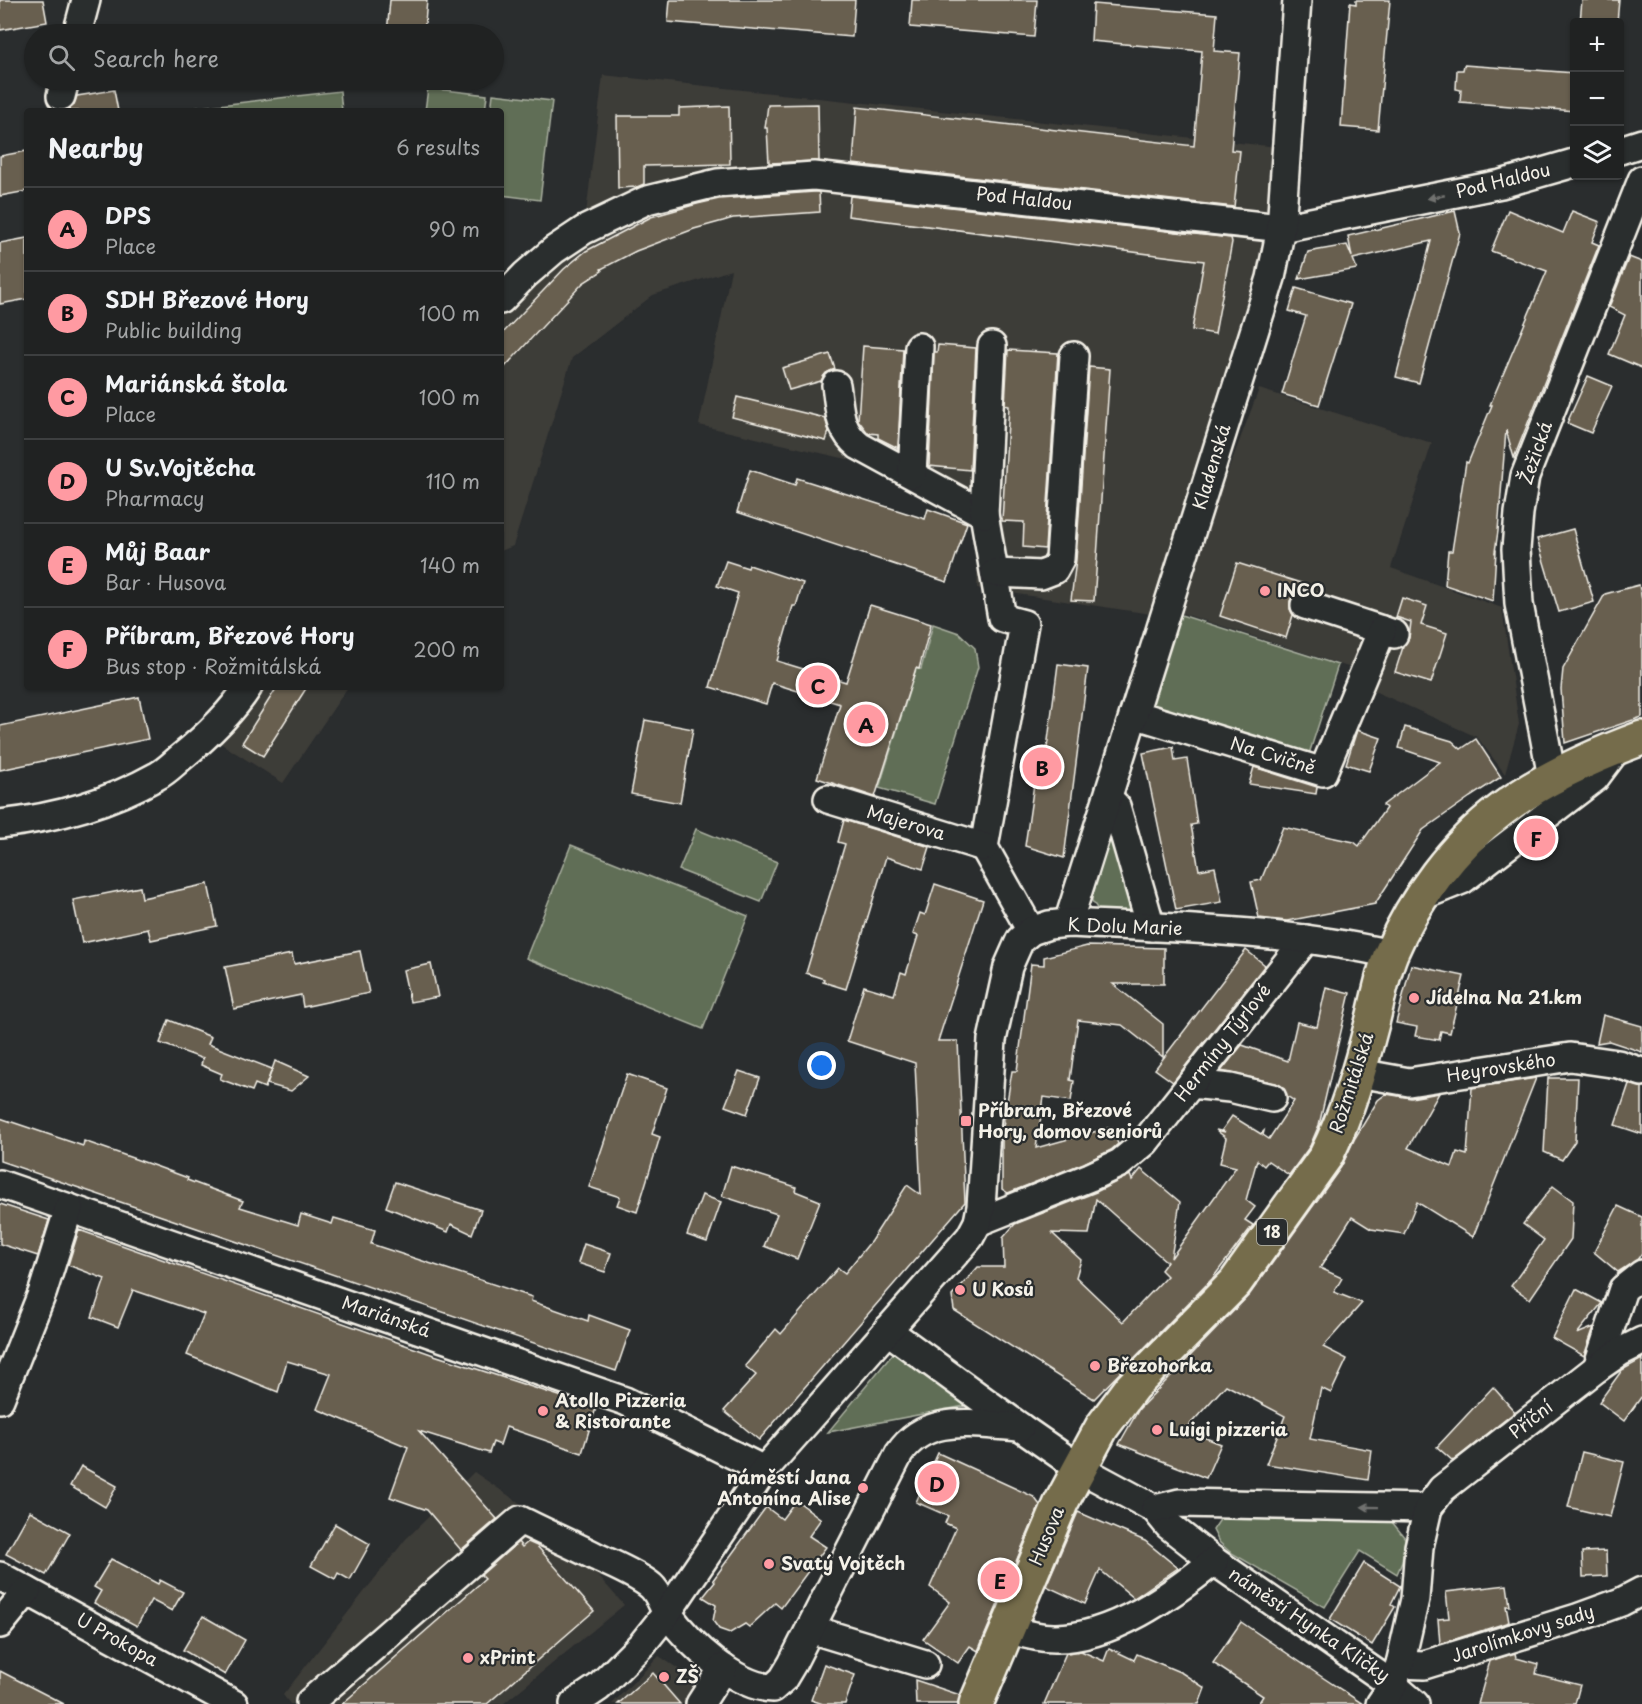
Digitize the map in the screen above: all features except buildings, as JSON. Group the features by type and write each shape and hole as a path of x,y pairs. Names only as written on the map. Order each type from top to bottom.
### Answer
{"main road":[{"name":"Rožmitálská","path":"1079,1468 1115,1408 1132,1387 1235,1283 1326,1156 1337,1134 1359,1073 1391,954 1422,896 1447,863 1471,836 1501,810 1552,777 1631,742"},
{"name":"Husova","path":"976,1704 1061,1503 1079,1468"}],"street":[{"path":"80,24 86,0"},
{"name":"Kladenská","path":"1068,923 1271,278 1281,228 1297,0"},
{"path":"1624,149 1642,143"},
{"name":"Pod Haldou","path":"504,297 525,275 584,230 647,200 717,183 814,176 1281,228 1501,184 1570,164"},
{"name":"Žežická","path":"1552,777 1519,603 1516,549 1519,513 1525,476 1642,180"},
{"path":"574,1704 599,1687 643,1643 667,1613 764,1470 970,1237 978,1222 981,1207 992,1040 1013,952 1020,940 1031,931 984,847 1024,624 1002,618 984,514 992,346"},
{"path":"912,474 919,347"},
{"path":"994,573 1041,575 1054,570 1060,559 1074,356"},
{"path":"836,385 843,427 849,438 859,446 984,514"},
{"name":"Na Cvičně","path":"1134,714 1323,772 1388,632 1305,605"},
{"path":"0,824 33,820 96,803 158,776 198,744 236,706 246,690"},
{"path":"1422,896 1462,880 1595,778 1631,742"},
{"path":"1108,798 1116,806 1151,927"},
{"name":"Majerova","path":"828,799 984,847"},
{"name":"K Dolu Marie","path":"1031,931 1049,925 1068,923 1228,931 1306,939 1391,954"},
{"name":"Hermíny Týrlové","path":"978,1222 1120,1163 1145,1142 1306,939"},
{"name":"Heyrovského","path":"1359,1073 1409,1082 1569,1057 1618,1064 1642,1072"},
{"path":"1191,1084 1230,1088 1272,1098"},
{"name":"Mariánská","path":"0,1184 626,1401 764,1470"},
{"path":"0,1399 43,1291 69,1208"},
{"path":"1597,1368 1623,1289 1642,1274"},
{"name":"náměstí Hynka Kličky","path":"887,1330 1079,1468 1155,1509 1168,1525 1214,1561 1391,1684 1415,1599 1419,1547 1428,1508"},
{"name":"Příční","path":"1428,1508 1442,1489 1597,1368 1620,1352 1642,1341"},
{"path":"312,1704 310,1702 520,1520 630,1573 653,1588 667,1613 686,1636 723,1668 760,1688 773,1688 783,1679 907,1442 919,1432 938,1425 1020,1427"},
{"path":"1155,1509 1179,1503 1428,1508"},
{"path":"1008,1629 1028,1635 1055,1638 1093,1632 1139,1613 1167,1598 1214,1561"},
{"name":"U Prokopa","path":"0,1576 234,1704"},
{"path":"0,1624 27,1591"},
{"name":"Jarolímkovy sady","path":"1391,1684 1424,1665 1577,1618 1642,1591"},
{"path":"810,1629 925,1665"},
{"path":"700,1704 723,1668"},
{"path":"1391,1684 1415,1704"}],"shaded area":[{"path":"603,75 1278,147 1273,224 1151,614 977,588 978,518 912,474 699,425 731,270 653,295 572,358 513,546 504,550 504,292 584,230"},
{"path":"1259,389 1432,443 1391,568 1502,608 1519,724 1505,774 1477,737 1374,691 1373,675 1175,611"},
{"path":"248,690 346,690 283,783 217,741"},
{"path":"474,1472 555,1527 624,1605 503,1704 290,1704 283,1695 405,1540"},
{"name":"ZŠ","path":"659,1656 716,1694 709,1704 612,1704"}],"green space":[{"path":"428,90 487,95 485,108 425,108"},
{"path":"340,91 342,108 193,108"},
{"path":"493,94 552,101 540,200 504,195 504,108 491,108"},
{"path":"1178,614 1338,665 1308,757 1149,706"},
{"path":"933,624 959,633 975,648 978,667 935,804 879,788 916,669 921,669"},
{"path":"1111,823 1134,915 1099,911 1092,901 1091,890"},
{"path":"696,829 777,862 761,902 679,870"},
{"path":"571,845 748,916 703,1029 526,958"},
{"path":"896,1350 975,1404 828,1432"},
{"path":"1223,1515 1371,1515 1392,1522 1405,1538 1402,1562 1397,1574 1360,1551 1325,1607 1230,1552 1219,1542 1213,1530"}],"place":[{"name":"INCO","path":"1265,591"},
{"name":"Mariánská štola","path":"818,685"},
{"name":"DPS","path":"866,724"},
{"name":"SDH Březové Hory","path":"1042,767"},
{"name":"Příbram, Březové Hory","path":"1536,838"},
{"name":"Jídelna Na 21.km","path":"1414,998"},
{"name":"Příbram, Březové Hory, domov seniorů","path":"966,1121"},
{"name":"U Kosů","path":"960,1290"},
{"name":"Březohorka","path":"1095,1366"},
{"name":"Atollo Pizzeria & Ristorante","path":"543,1411"},
{"name":"Luigi pizzeria","path":"1157,1430"},
{"name":"U Sv.Vojtěcha","path":"937,1483"},
{"name":"náměstí Jana Antonína Alise","path":"863,1488"},
{"name":"Svatý Vojtěch","path":"769,1564"},
{"name":"Můj Baar","path":"1000,1580"},
{"name":"xPrint","path":"468,1658"},
{"name":"ZŠ","path":"664,1677"}]}
